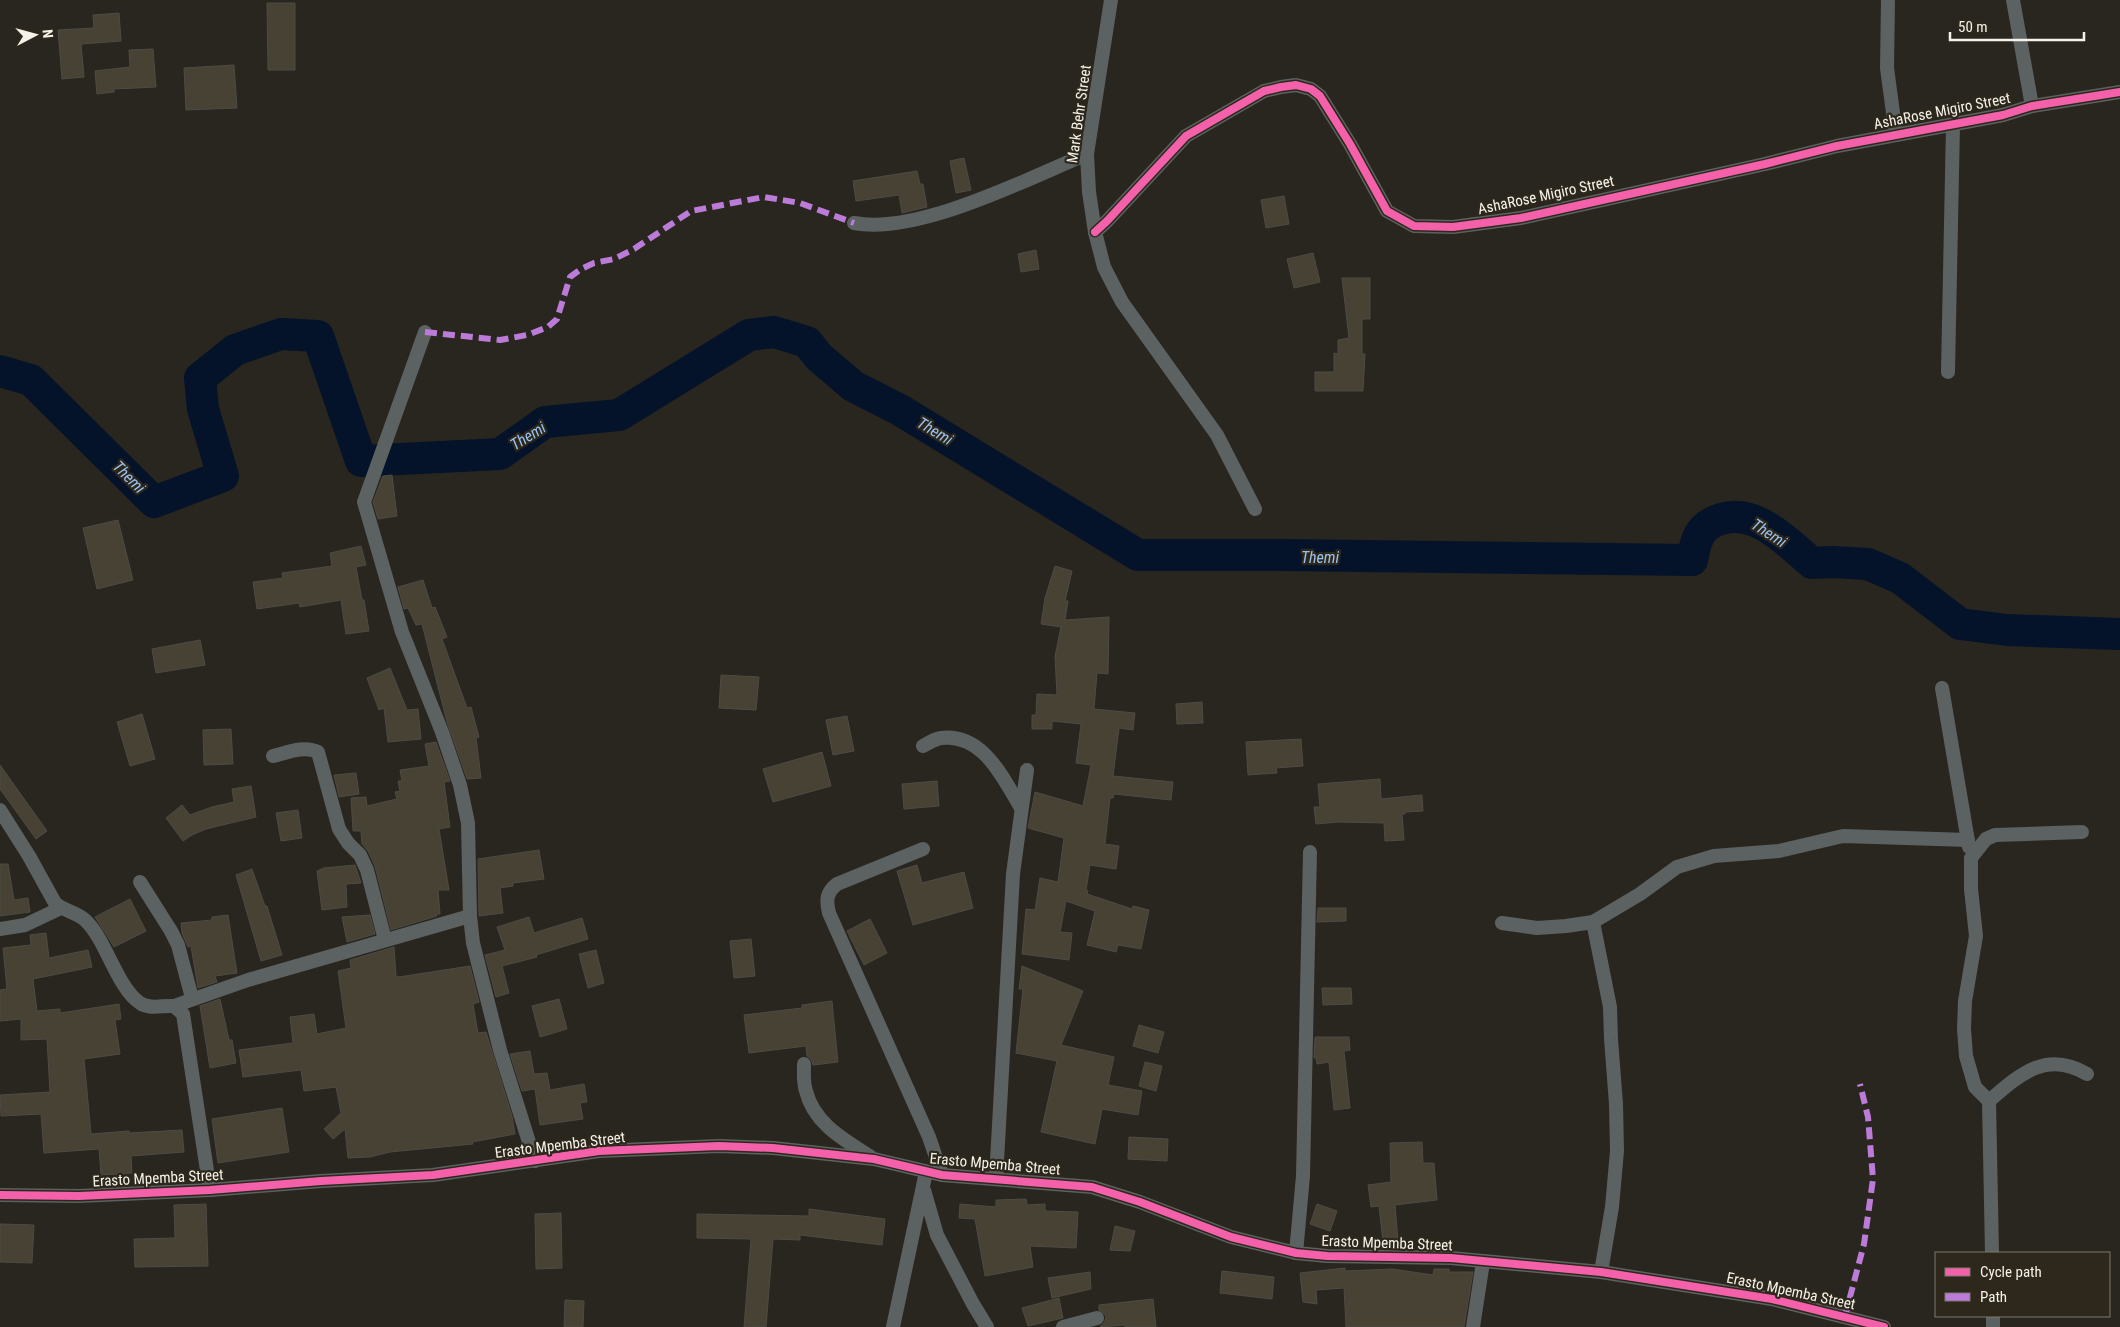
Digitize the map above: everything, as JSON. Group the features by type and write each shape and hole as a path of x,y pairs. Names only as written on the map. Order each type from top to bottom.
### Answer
{"street":[{"name":"Mark Behr Street","path":"1111,0 1087,154 1088,192 1094,232 1104,267 1122,302 1217,435 1255,509"},
{"path":"1888,0 1887,68 1896,135"},
{"path":"2013,0 2032,106"},
{"name":"AshaRose Migiro Street","path":"1094,232 1107,221 1186,136 1264,91 1296,85 1311,89 1320,96 1388,211 1414,226 1453,227 1521,218 1765,164 1837,146 2003,115 2032,106 2120,92"},
{"path":"1948,372 1953,125"},
{"path":"854,223 870,226 932,216 1087,154"},
{"path":"425,332 364,502 402,632 442,732 460,785 468,823 470,916 479,970 514,1098 535,1161"},
{"path":"1942,688 1971,858 1971,889 1976,936 1965,1001 1965,1047 1975,1087 1989,1101 1992,1252"},
{"path":"923,746 940,738 963,739 978,749 995,766 1021,808"},
{"path":"273,756 300,750 312,749 318,752 339,829 348,843 360,855 367,870 384,940"},
{"path":"996,1180 1010,920 1021,808 1027,770"},
{"path":"0,810 55,903 61,908 85,919 96,933 130,992 141,1004 152,1007 174,1006 192,998 248,980 470,916"},
{"path":"1971,858 1986,839 1995,835 2082,832"},
{"path":"1502,923 1537,928 1593,922 1640,894 1677,866 1714,856 1779,851 1843,836 1968,840"},
{"path":"923,849 837,884 830,890 826,900 829,913 867,1002 929,1137 942,1175"},
{"path":"1296,1253 1303,1176 1310,852"},
{"path":"140,882 171,931 178,946 192,998"},
{"path":"0,929 25,925 61,908"},
{"path":"1593,922 1610,1007 1616,1104 1617,1151 1613,1198 1601,1272"},
{"path":"174,1006 183,1014 210,1190"},
{"path":"1989,1101 2006,1086 2028,1071 2045,1065 2058,1063 2072,1066 2087,1074"},
{"path":"804,1064 805,1091 812,1106 828,1128 874,1158"},
{"name":"Erasto Mpemba Street","path":"0,1195 79,1196 210,1190 321,1181 433,1175 600,1151 719,1146 773,1148 874,1158 942,1175 1064,1184 1115,1193 1231,1237 1296,1253 1327,1256 1422,1257 1601,1272 1772,1300 1884,1327"},
{"path":"893,1327 926,1172"},
{"path":"924,1188 938,1235 973,1304 988,1327"},
{"path":"1473,1327 1483,1262"},
{"path":"1063,1327 1097,1318"}],"building":[{"path":"267,3 295,3 295,70 268,70"},
{"path":"119,13 121,41 81,44 84,77 62,79 58,30 94,28 93,15"},
{"path":"153,49 156,87 114,89 114,92 97,94 95,71 130,67 129,50"},
{"path":"234,65 237,108 186,110 184,68"},
{"path":"964,158 971,190 956,193 950,161"},
{"path":"917,171 920,184 923,184 927,207 902,213 899,195 856,201 853,181"},
{"path":"1284,196 1289,224 1266,228 1261,200"},
{"path":"1036,250 1039,269 1021,272 1018,254"},
{"path":"1313,253 1320,282 1294,288 1287,259"},
{"path":"1342,278 1370,278 1370,319 1362,319 1362,354 1365,354 1363,391 1315,391 1315,372 1334,372 1334,353 1338,354 1338,340 1349,338"},
{"path":"392,475 397,516 378,519 373,502 383,476"},
{"path":"118,520 133,580 97,589 83,528"},
{"path":"361,546 366,565 356,567 369,631 346,634 341,600 300,607 299,603 257,609 253,582 283,578 282,573 332,566 330,553"},
{"path":"1055,566 1072,571 1065,601 1068,601 1065,620 1109,617 1108,674 1097,673 1094,709 1135,713 1133,730 1119,728 1113,776 1173,782 1171,800 1114,794 1113,798 1110,798 1105,844 1119,846 1116,869 1090,865 1087,894 1132,909 1133,906 1149,910 1141,949 1118,945 1116,952 1087,945 1095,911 1066,901 1060,932 1072,933 1069,960 1022,954 1026,909 1035,910 1040,878 1058,882 1064,838 1028,828 1035,792 1083,806 1091,765 1076,763 1081,724 1052,721 1052,729 1032,729 1032,715 1036,715 1037,694 1057,695 1055,656 1061,627 1041,624 1045,598"},
{"path":"423,580 432,608 435,607 447,637 442,639 467,708 471,707 479,737 476,738 481,778 467,779 447,722 422,624 416,625 408,608 404,609 398,587"},
{"path":"200,640 205,665 156,673 152,649"},
{"path":"390,668 407,710 418,709 421,739 388,742 384,708 379,710 367,678"},
{"path":"721,675 759,677 756,710 719,708"},
{"path":"1202,702 1203,723 1177,724 1176,704"},
{"path":"142,714 155,759 130,766 117,722"},
{"path":"847,716 854,751 833,755 826,720"},
{"path":"231,729 233,764 204,765 203,730"},
{"path":"1301,739 1303,766 1276,768 1277,773 1248,775 1246,742"},
{"path":"436,742 450,781 444,782 450,827 439,829 449,890 438,890 440,914 391,930 375,866 368,851 362,844 361,831 353,831 351,798 366,797 367,806 397,799 395,792 400,791 398,781 402,781 400,770 429,766 425,744"},
{"path":"822,752 831,786 773,802 763,769"},
{"path":"0,765 47,831 36,839 0,789"},
{"path":"356,773 359,794 339,797 334,775"},
{"path":"1380,779 1381,799 1422,795 1423,811 1405,812 1405,814 1402,814 1404,840 1385,841 1384,823 1338,822 1316,824 1314,807 1320,807 1318,784"},
{"path":"937,781 939,806 904,809 902,784"},
{"path":"251,786 256,817 206,829 183,841 166,818 182,805 190,815 234,802 232,789"},
{"path":"298,810 302,838 281,841 276,813"},
{"path":"539,850 544,879 513,883 513,886 500,888 503,913 479,916 478,859"},
{"path":"0,864 8,864 14,900 28,898 30,912 0,916"},
{"path":"355,865 361,883 346,884 347,907 322,910 317,871 324,868"},
{"path":"917,865 922,883 964,872 973,908 913,925 897,871"},
{"path":"252,869 265,906 267,906 282,955 261,961 236,875"},
{"path":"130,899 146,931 114,947 95,917"},
{"path":"1318,908 1346,908 1346,921 1317,922"},
{"path":"228,915 237,973 215,976 217,982 198,988 191,946 188,947 182,933 181,923 212,920 212,917"},
{"path":"370,915 375,934 347,942 342,917"},
{"path":"529,917 534,933 582,918 588,939 536,955 537,957 502,966 509,993 496,997 485,955 505,950 497,927"},
{"path":"870,919 887,953 864,965 847,931"},
{"path":"46,933 49,958 88,950 92,967 33,979 37,1011 60,1009 60,1013 119,1004 121,1019 115,1020 120,1054 84,1059 91,1134 182,1130 184,1152 131,1156 132,1173 101,1175 99,1149 44,1153 41,1114 1,1116 0,1095 50,1092 47,1039 21,1040 21,1019 0,1021 0,990 7,989 3,948 31,945 30,935"},
{"path":"751,939 755,976 734,978 730,941"},
{"path":"394,947 396,976 399,977 470,966 479,1002 473,1004 478,1033 486,1032 512,1116 515,1134 472,1142 473,1144 348,1158 345,1129 333,1139 324,1129 341,1113 336,1087 304,1091 301,1070 243,1077 239,1050 293,1043 290,1017 314,1014 317,1034 346,1028 338,971 351,968 350,960"},
{"path":"596,950 604,983 588,988 579,954"},
{"path":"1022,966 1083,991 1061,1045 1114,1057 1108,1085 1142,1091 1138,1115 1102,1109 1095,1144 1041,1132 1057,1061 1016,1053 1023,989 1019,989"},
{"path":"1322,988 1351,988 1352,1004 1323,1005"},
{"path":"220,999 229,1040 232,1040 236,1063 210,1068 200,1006"},
{"path":"559,999 567,1029 540,1037 532,1006"},
{"path":"832,1001 838,1062 813,1065 811,1059 807,1056 806,1046 749,1053 744,1015 802,1008 802,1005"},
{"path":"1139,1025 1164,1032 1158,1053 1133,1046"},
{"path":"1315,1037 1349,1037 1350,1050 1344,1051 1350,1108 1334,1110 1329,1062 1317,1064 1316,1058 1314,1058"},
{"path":"530,1051 534,1074 547,1073 550,1090 584,1084 587,1102 580,1103 583,1119 540,1125 535,1089 522,1091 510,1054"},
{"path":"1145,1062 1162,1066 1156,1091 1139,1086"},
{"path":"282,1108 289,1152 218,1163 212,1119"},
{"path":"1129,1137 1168,1139 1167,1161 1128,1159"},
{"path":"1422,1142 1423,1163 1434,1163 1437,1200 1395,1205 1398,1241 1383,1242 1379,1206 1371,1207 1368,1185 1391,1182 1390,1143"},
{"path":"1026,1199 1027,1205 1045,1204 1045,1211 1078,1212 1076,1248 1030,1246 1033,1267 985,1276 975,1219 959,1218 960,1204 996,1207 996,1200"},
{"path":"206,1204 208,1266 135,1267 134,1239 175,1238 174,1205"},
{"path":"1317,1204 1337,1211 1330,1231 1310,1224"},
{"path":"809,1209 885,1219 882,1245 800,1235 800,1240 773,1239 766,1327 744,1327 751,1239 697,1238 697,1214 809,1216"},
{"path":"561,1213 562,1268 536,1269 535,1214"},
{"path":"0,1224 34,1225 32,1263 0,1262"},
{"path":"1115,1226 1135,1231 1130,1251 1110,1250"},
{"path":"1345,1268 1345,1271 1392,1269 1433,1275 1434,1269 1449,1269 1449,1272 1473,1272 1464,1327 1346,1327 1344,1288 1316,1290 1317,1304 1303,1302 1300,1273"},
{"path":"1222,1271 1274,1277 1272,1299 1220,1293"},
{"path":"1090,1272 1091,1289 1052,1298 1048,1278"},
{"path":"1059,1298 1063,1318 1028,1326 1022,1308"},
{"path":"1153,1299 1156,1327 1125,1327 1125,1325 1100,1327 1105,1321 1106,1316 1099,1310 1099,1305"},
{"path":"565,1300 584,1301 583,1327 564,1327"}],"waterway":[{"name":"Themi","path":"0,371 31,380 154,502 223,476 203,409 200,378 235,350 281,334 318,336 361,461 500,454 545,422 619,415 749,335 774,332 807,342 819,357 853,386 900,410 1138,555 1692,560 1697,540 1703,530 1708,525 1721,519 1734,517 1746,518 1770,529 1812,563 1868,564 1900,578 1960,624 2007,630 2120,634"}],"marked path":[{"path":"425,332 500,340 527,335 548,327 557,319 570,277 594,263 614,259 634,249 691,211 764,197 800,203 854,223"},
{"path":"1845,1316 1864,1244 1873,1179 1868,1117 1860,1084"}],"cycle path":[{"path":"1095,232 1186,136 1264,91 1281,87 1296,85 1311,89 1320,96 1350,144 1387,211 1414,226 1453,227 1521,218 1765,164 1837,146 2003,115 2032,106 2120,92"},
{"path":"0,1195 79,1196 210,1190 321,1181 433,1175 599,1151 719,1146 773,1148 874,1159 942,1175 1092,1187 1140,1202 1231,1237 1296,1253 1327,1256 1451,1258 1601,1272 1772,1299 1884,1327"}]}
